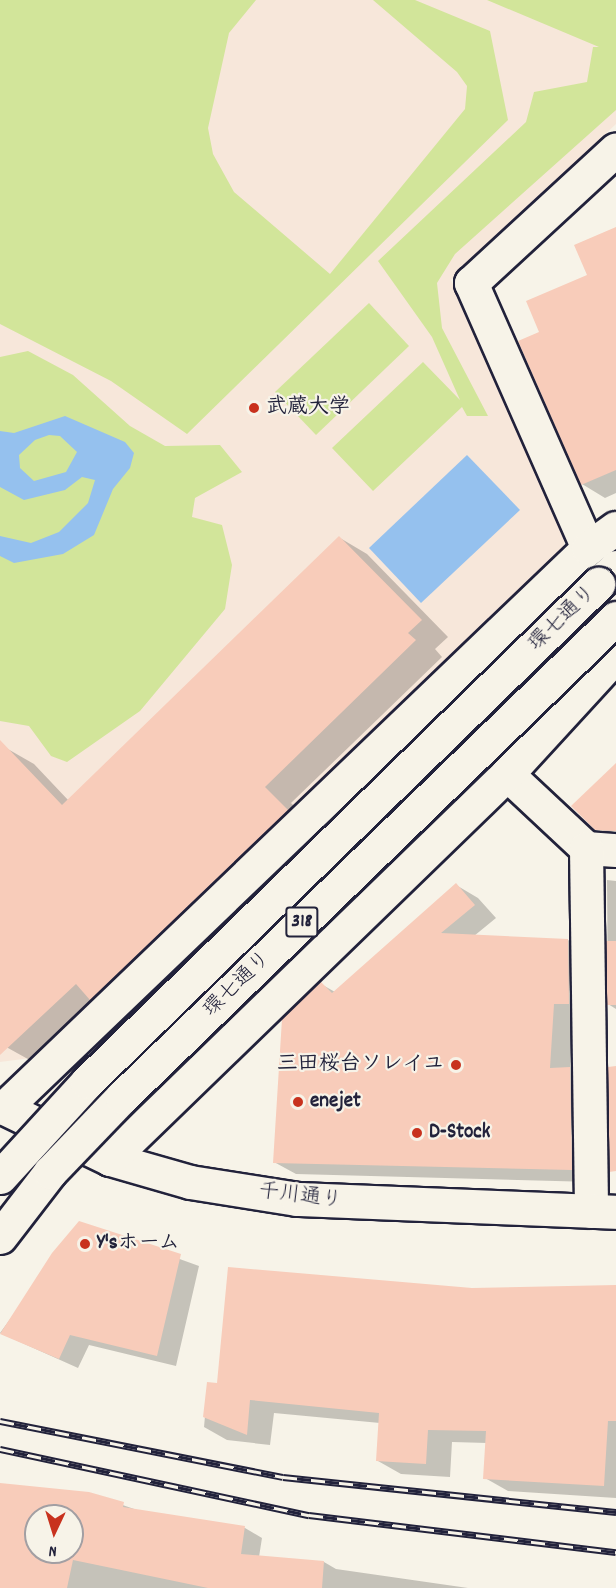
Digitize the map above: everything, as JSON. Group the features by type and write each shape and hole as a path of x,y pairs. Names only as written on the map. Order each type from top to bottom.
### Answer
{"main road":[{"path":"588,548 471,283 616,148"},
{"path":"2,1107 588,548 616,528"},
{"name":"環七通り","path":"0,1177 87,1082 607,576"},
{"name":"環七通り","path":"0,1237 50,1172 122,1097 616,618"},
{"path":"110,1159 507,774 616,655"},
{"path":"507,774 601,849 604,1212"},
{"name":"千川通り","path":"2,1107 110,1159 190,1182 297,1199 604,1212"}],"shaded area":[{"name":"武蔵大学","path":"0,0 616,0 616,124 451,280 565,536 562,563 61,1043 31,1058 0,1062"}],"green space":[{"path":"0,0 256,0 229,33 208,128 213,154 234,192 330,274 465,109 467,86 457,72 373,0 415,0 490,31 508,120 187,434 111,381 0,324"},
{"path":"487,0 616,0 616,110 455,254 437,283 442,328 488,416 467,416 462,407 373,491 332,448 423,362 460,400 432,337 378,261 526,122 534,92 587,82 593,47 599,47"},
{"path":"369,303 409,346 316,435 275,392"},
{"path":"28,351 73,375 130,426 165,446 220,445 242,472 195,498 192,517 222,525 232,565 225,609 140,711 67,762 51,756 29,726 0,721 0,357"}],"water":[{"path":"65,416 125,442 134,453 130,468 113,489 94,535 63,554 14,563 0,556 0,536 31,543 59,532 88,503 95,480 82,477 65,490 24,500 0,487 0,431 14,433","holes":["49,435 60,436 77,452 66,472 34,481 20,468 19,455 35,440"]},
{"path":"467,455 520,510 421,603 369,548"}],"building":[{"path":"616,227 616,470 581,485 518,341 539,332 526,301 587,275 574,245"},
{"path":"339,536 422,620 408,633 416,640 265,787 288,810 90,1000 76,984 0,1055 0,740 62,805"},
{"path":"616,763 616,831 595,830 571,806"},
{"path":"456,883 475,905 441,933 568,939 569,1004 554,1004 550,1068 570,1067 572,1170 273,1163 282,1019 321,982 332,993"},
{"path":"606,941 616,941 616,1005 607,1005"},
{"path":"616,1066 616,1171 609,1172 608,1067"},
{"path":"79,1221 181,1254 157,1356 70,1335 59,1359 0,1334 52,1253"},
{"path":"228,1267 472,1288 616,1285 616,1421 608,1421 604,1486 483,1479 486,1431 428,1430 426,1464 376,1461 379,1413 250,1400 247,1435 203,1417 207,1382 217,1383"},
{"path":"0,1483 89,1492 124,1502 123,1507 245,1526 241,1554 324,1561 322,1588 208,1588 84,1562 84,1504 24,1504 24,1564 72,1564 67,1588 0,1588"}],"railway":[{"path":"0,1421 283,1477 616,1512"},
{"path":"0,1449 309,1515 616,1552"}],"place":[{"name":"武蔵大学","path":"254,408"},
{"name":"三田桜台ソレイユ","path":"456,1065"},
{"name":"enejet","path":"298,1102"},
{"name":"D-Stock","path":"417,1133"},
{"name":"Y'sホーム","path":"85,1244"}]}
